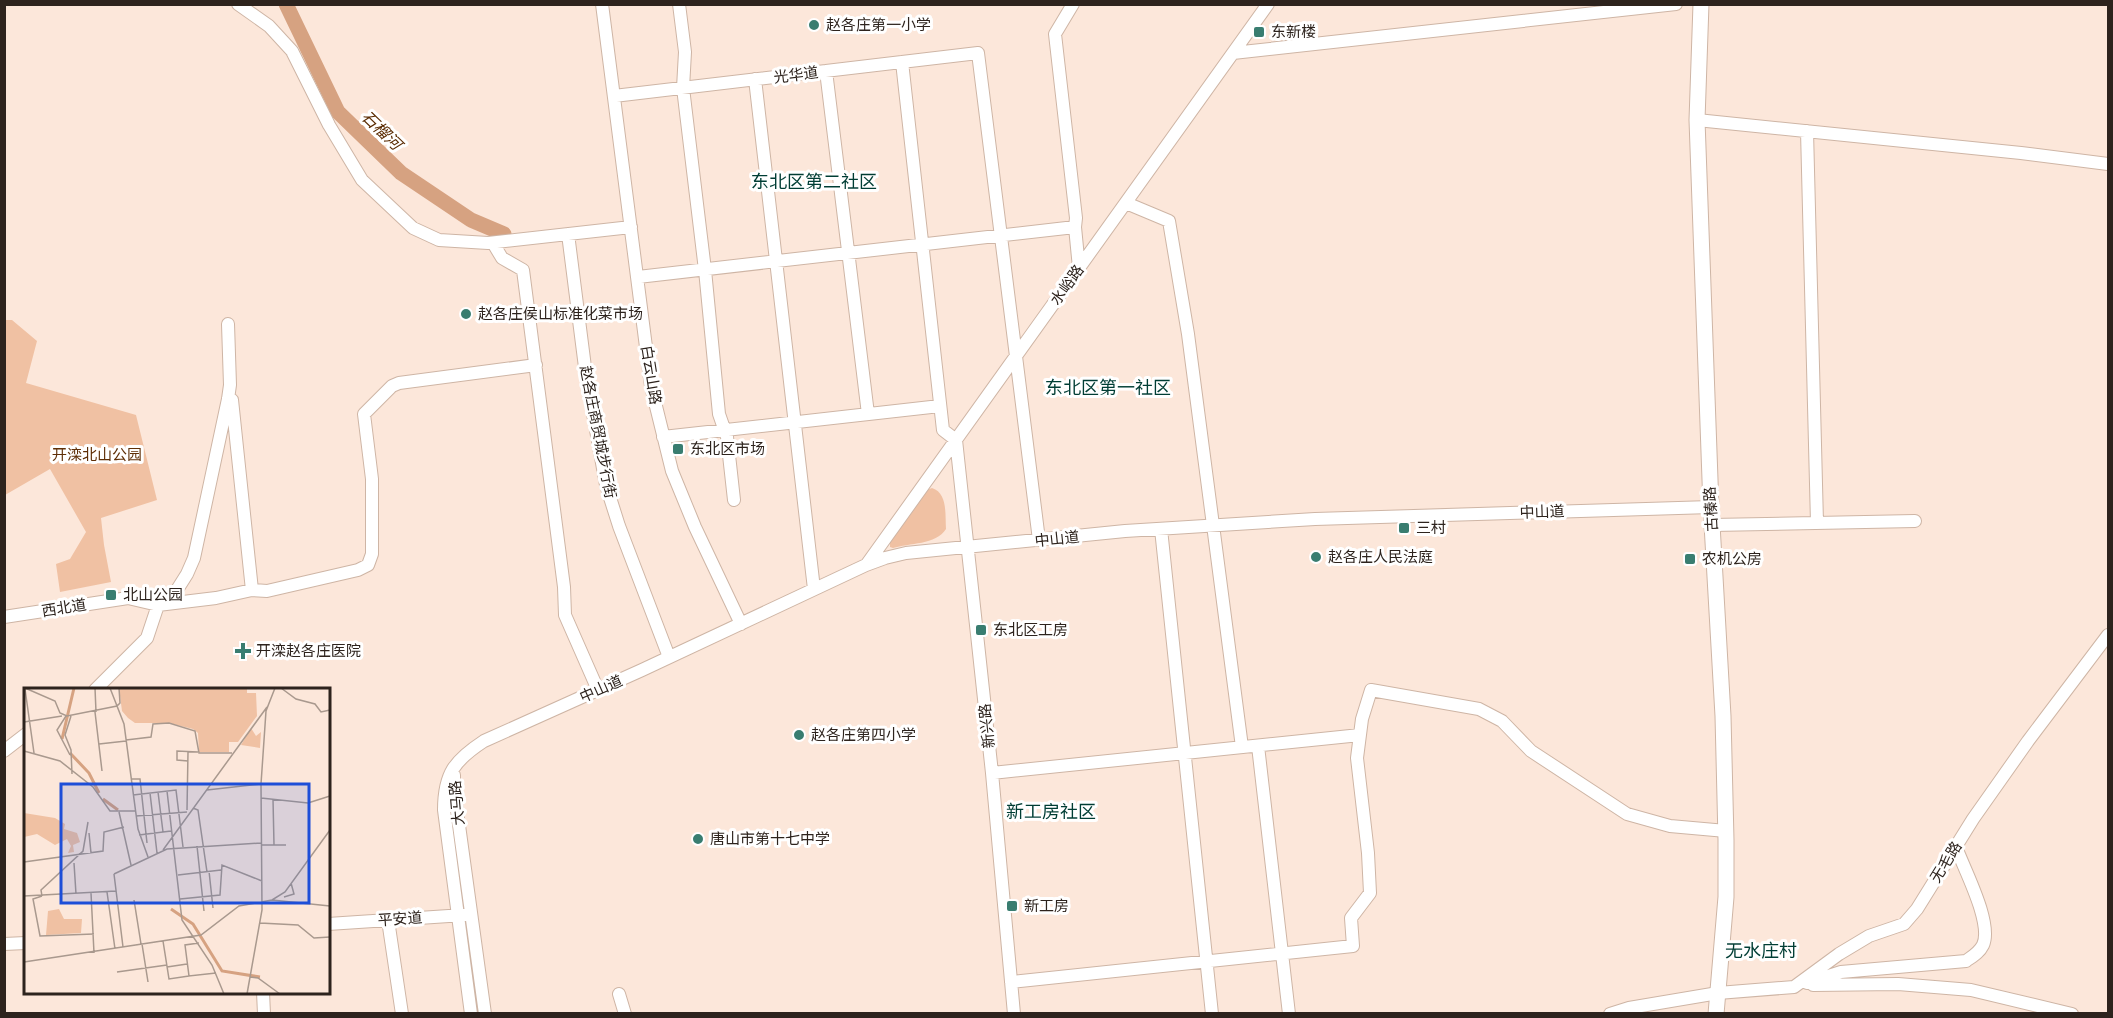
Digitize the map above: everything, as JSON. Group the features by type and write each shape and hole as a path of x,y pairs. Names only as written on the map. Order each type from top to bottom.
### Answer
{"main road":[{"name":"古榛路","path":"1701,4 1697,120 1711,507 1724,716 1726,831 1726,897 1716,1014"}],"street":[{"path":"238,4 269,26 292,51 329,125 362,180 413,228 439,240 493,243 631,227"},
{"name":"白云山路","path":"602,4 651,386 672,471 695,527 741,624"},
{"path":"680,4 685,52 682,88 705,270 719,414 725,430 734,500"},
{"path":"1073,4 1054,34 1076,218 1079,267"},
{"name":"水峪路","path":"866,565 1268,4"},
{"path":"1233,53 1676,4"},
{"name":"光华道","path":"614,96 978,53 1001,235"},
{"path":"902,62 943,430 956,440"},
{"path":"826,71 868,414"},
{"path":"755,79 814,589"},
{"path":"1697,120 2109,164"},
{"path":"1807,131 1817,523"},
{"path":"1126,203 1169,221 1188,334 1242,747"},
{"path":"638,277 1075,226"},
{"name":"赵各庄商贸城步行街","path":"568,234 586,375 606,484 619,526 669,657"},
{"path":"1001,235 1039,540"},
{"path":"493,243 502,258 523,270 564,587 565,615 598,690"},
{"path":"228,324 230,385 252,590"},
{"path":"158,605 216,598 252,590 267,591 358,570 368,565 372,554 374,520 372,479 364,414 392,386 399,383 536,365"},
{"path":"97,688 147,638 158,605 175,593 187,574 194,558 230,385"},
{"path":"663,437 940,406"},
{"name":"新兴路","path":"956,440 992,773 1014,1014"},
{"name":"中山道","path":"454,768 463,755 484,741 866,565 906,553 1161,529 1315,519 1711,507"},
{"path":"1712,525 1915,521"},
{"path":"1161,529 1212,1014"},
{"name":"西北道","path":"4,617 128,598 158,605"},
{"name":"无毛路","path":"1794,987 1839,954 1869,936 1904,924 1917,909 1972,819 2109,635"},
{"path":"110,676 111,688"},
{"path":"1011,982 1353,946 1351,918 1370,893 1368,853 1357,758 1362,719 1371,690 1479,709 1502,721 1531,751 1627,814 1670,826 1726,831"},
{"path":"992,773 1360,735"},
{"path":"4,751 24,736"},
{"path":"1258,746 1289,1014"},
{"name":"大马路","path":"454,768 444,794 444,810 471,1014"},
{"name":"大马路","path":"454,768 454,789 485,1014"},
{"path":"1794,987 1841,972 1966,961 1979,952 1984,943 1985,930 1981,913 1956,847"},
{"name":"平安道","path":"330,924 471,916"},
{"path":"388,920 402,1014"},
{"path":"4,944 24,943"},
{"path":"1610,1014 1629,1008 1718,993 1794,987 1898,984 1971,990 2072,1014"},
{"path":"263,994 264,1014"},
{"path":"619,994 625,1014"}],"green space":[{"name":"开滦北山公园","path":"4,320 12,320 37,341 26,383 136,415 157,500 101,518 111,582 60,592 56,564 70,559 86,532 50,469 5,495"},
{"path":"932,488 943,499 946,529 929,541 890,547 890,541 927,490"}],"waterway":[{"name":"石榴河","path":"286,4 338,112 401,173 471,220 504,234"}],"place":[{"name":"赵各庄第一小学","path":"814,25"},
{"name":"东新楼","path":"1259,32"},
{"name":"赵各庄侯山标准化菜市场","path":"466,314"},
{"name":"东北区市场","path":"678,449"},
{"name":"三村","path":"1404,528"},
{"name":"赵各庄人民法庭","path":"1316,557"},
{"name":"农机公房","path":"1690,559"},
{"name":"北山公园","path":"111,595"},
{"name":"东北区工房","path":"981,630"},
{"name":"开滦赵各庄医院","path":"243,651"},
{"name":"赵各庄第四小学","path":"799,735"},
{"name":"唐山市第十七中学","path":"698,839"},
{"name":"新工房","path":"1012,906"}],"district":[{"name":"东北区第二社区","path":"814,182"},
{"name":"东北区第一社区","path":"1108,388"},
{"name":"新工房社区","path":"1051,812"},
{"name":"无水庄村","path":"1761,951"}]}
